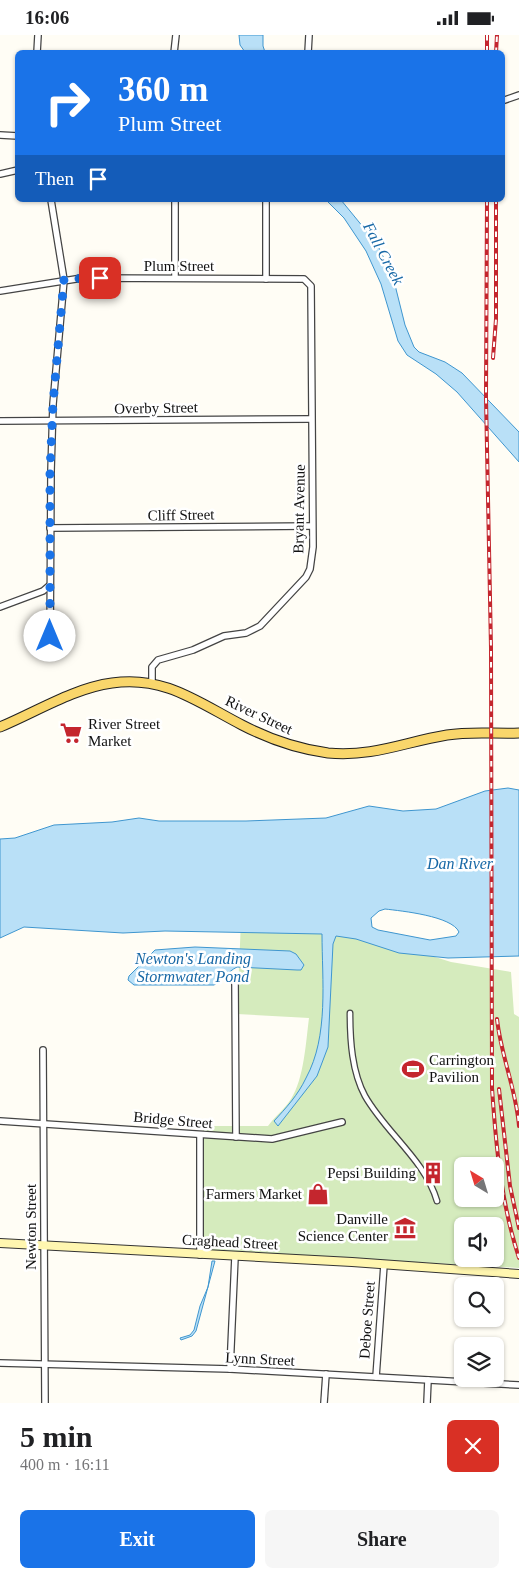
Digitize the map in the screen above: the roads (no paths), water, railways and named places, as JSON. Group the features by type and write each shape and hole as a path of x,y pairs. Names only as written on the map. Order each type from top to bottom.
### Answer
{"main road":[{"name":"River Street","path":"0,727 94,687 124,681 152,683 193,697 258,733 280,742 315,751 366,753 460,733 519,733"},
{"name":"Craghead Street","path":"0,1243 519,1274"}],"street":[{"path":"37,50 38,35"},
{"path":"174,50 176,35"},
{"path":"308,50 309,35"},
{"path":"505,100 519,95"},
{"path":"0,135 15,136"},
{"path":"0,174 15,171"},
{"path":"50,653 50,528 53,421 64,279 51,202"},
{"path":"174,278 175,202"},
{"path":"266,202 266,279"},
{"name":"Plum Street","path":"0,291 64,279 307,280 311,285 311,301"},
{"name":"Bryant Avenue","path":"152,683 152,667 158,659 193,649 224,636 254,630 301,583 310,569 312,526 311,301"},
{"name":"Overby Street","path":"0,421 312,419"},
{"name":"Cliff Street","path":"50,528 312,526"},
{"path":"0,607 43,591 50,585"},
{"path":"235,980 236,1137"},
{"path":"350,1013 352,1052 364,1093 427,1179 437,1201"},
{"name":"Newton Street","path":"43,1050 45,1403"},
{"name":"Bridge Street","path":"0,1121 200,1135 283,1138 316,1127 342,1122"},
{"path":"200,1135 200,1255"},
{"path":"230,1369 234,1257"},
{"name":"Deboe Street","path":"376,1377 384,1265"},
{"name":"Lynn Street","path":"0,1363 230,1369 519,1385"},
{"path":"324,1403 326,1374"},
{"path":"427,1403 428,1380"}],"water":[{"path":"239,35 263,35 264,50 244,50 240,45"},
{"path":"328,202 343,202 377,244 393,277 405,325 414,347 419,352 445,362 462,373 519,432 519,462 457,392 436,374 407,355 398,341 381,284 366,251 344,218"},
{"name":"Dan River","path":"508,788 519,790 519,956 448,958 399,953 356,939 336,936 333,944 328,1047 317,1076 278,1126 274,1121 292,1101 303,1084 313,1062 318,1044 323,1007 322,934 165,931 123,933 24,927 0,938 0,839 15,838 54,825 112,822 139,818 159,821 246,821 326,818 369,806 403,811 436,809 485,791","holes":["385,909 437,918 455,927 459,932 456,936 430,940 378,930 372,927 371,918 379,911"]},
{"name":"Newton's Landing Stormwater Pond","path":"195,947 290,951 296,954 304,965 301,970 237,967 214,985 134,985 128,980 129,976 155,950"},
{"path":"212,1261 215,1261 208,1287"},
{"path":"208,1287 196,1331 192,1336 181,1340 180,1338 190,1335 194,1330 200,1306"}],"railway":[{"path":"487,35 487,50"},
{"path":"496,50 497,35"},
{"path":"487,202 486,398 491,648 492,1088 504,1195 519,1258"},
{"path":"493,358 496,319 496,202"},
{"path":"497,1019 515,1099 519,1126"},
{"path":"499,1089 510,1186 519,1228"}],"place":[{"name":"River Street Market","path":"71,733"},
{"name":"Carrington Pavilion","path":"413,1069"},
{"name":"Pepsi Building","path":"433,1173"},
{"name":"Farmers Market","path":"318,1194"},
{"name":"Danville Science Center","path":"405,1228"}],"water label":[{"name":"Fall Creek","path":"384,253"}]}
